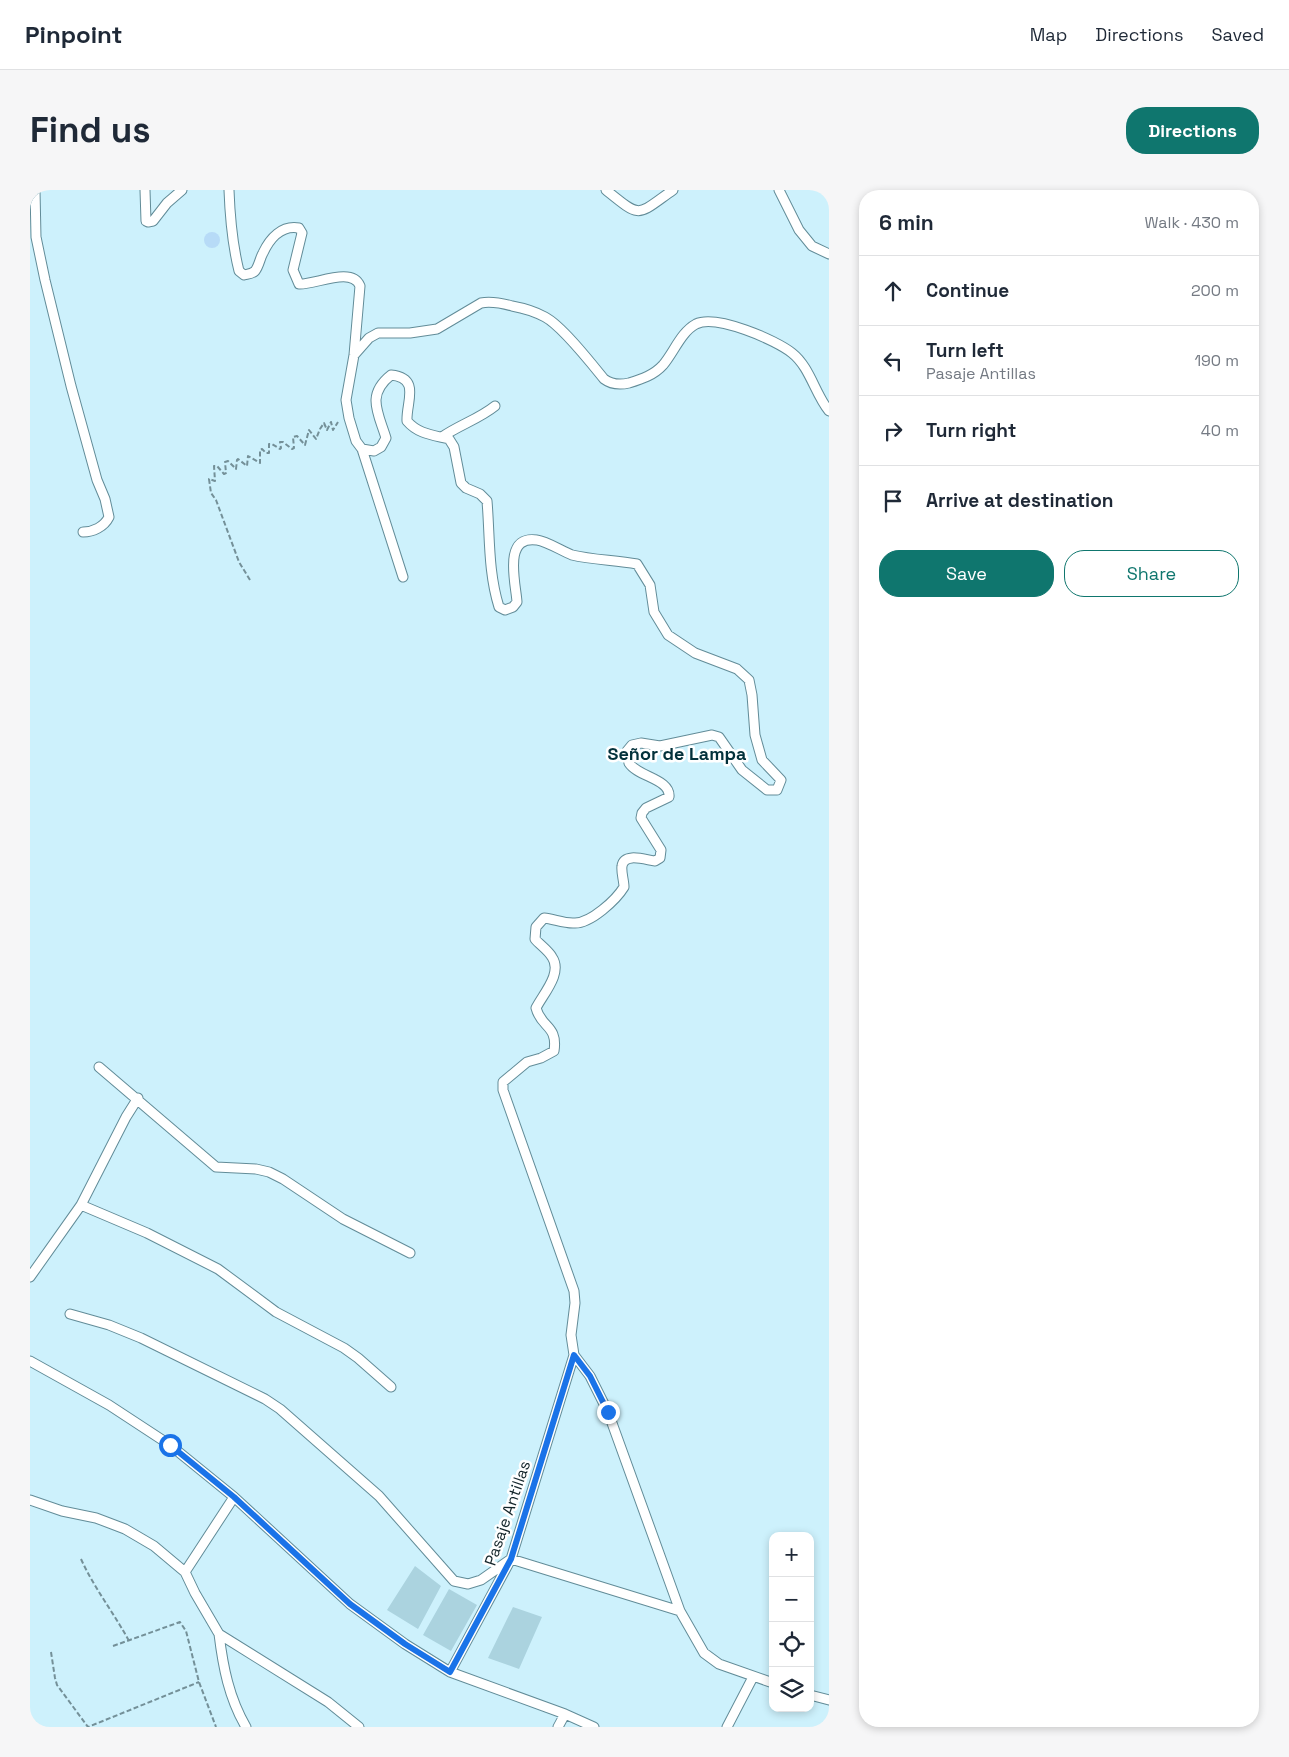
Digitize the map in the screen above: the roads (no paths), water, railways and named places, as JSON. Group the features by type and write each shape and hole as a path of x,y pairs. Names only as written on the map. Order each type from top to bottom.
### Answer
{"street":[{"path":"35,190 36,237 45,280 71,386 97,480 109,510 109,517 103,525 90,532 83,532"},
{"path":"145,190 144,216 146,221 151,222 167,203 182,190"},
{"path":"229,190 233,247 238,270 241,273 244,275 254,272 264,250 276,233 292,227 299,228 302,233 293,270 299,284 346,276 354,278 360,286 354,355 346,400 356,441 362,449 404,577"},
{"path":"606,190 635,212 642,212 673,190"},
{"path":"779,190 799,230 812,246 829,254"},
{"path":"354,355 369,338 378,333 410,333 437,329 481,304 488,302 503,303 532,310 547,318 604,379 611,384 626,384 645,378 662,366 684,335 694,325 702,322 711,322 752,331 792,353 799,360 817,394 829,411"},
{"path":"362,449 374,452 381,447 386,438 376,407 376,391 392,375 402,376 409,383 411,395 406,410 407,422 414,429 449,439 454,447 462,483 466,488 480,494 487,501 489,550 498,607 505,610 513,607 517,602 512,566 515,554 521,544 527,540 538,540 560,551 576,556 637,564 650,585 654,612 668,635 695,652 737,670 748,680 752,695 755,735 762,760 781,780 777,790 767,790 742,770 719,737 712,734 660,746 641,743 632,745 627,751 629,762 638,772 667,786 670,791 670,797 646,808 642,812 641,818 661,850 660,858 656,861 630,858 625,860 622,866 624,887 618,897 588,920 575,923 544,918 536,926 535,939 553,958 555,968 548,988 536,1008 538,1017 551,1028 556,1041 554,1051 541,1058 527,1062 503,1082 503,1090 574,1292 575,1303 571,1335 574,1355 590,1376 608,1412 643,1514 680,1611 704,1653 719,1664 769,1682"},
{"path":"442,437 454,429 484,415 495,406"},
{"path":"99,1067 138,1098 216,1167 256,1169 270,1172 343,1219 410,1253"},
{"path":"30,1277 82,1205 126,1117 138,1098"},
{"path":"82,1205 147,1233 218,1269 276,1312 344,1348 391,1387"},
{"path":"70,1314 109,1325 141,1338 273,1404 379,1496 454,1580 468,1584 481,1580 511,1559 680,1611"},
{"name":"Pasaje Antillas","path":"450,1672 511,1559 574,1355"},
{"path":"30,1361 109,1405 170,1445 234,1497 350,1604 405,1644 450,1672 565,1714 594,1727"},
{"path":"185,1572 234,1497"},
{"path":"30,1500 96,1518 124,1529 154,1546 185,1572 218,1634 222,1664 228,1685 236,1709 246,1727"},
{"path":"218,1634 328,1702 358,1727"},
{"path":"727,1727 753,1677"},
{"path":"814,1696 829,1700"},
{"path":"558,1727 565,1714"}],"district":[{"name":"Señor de Lampa","path":"677,754"}]}
